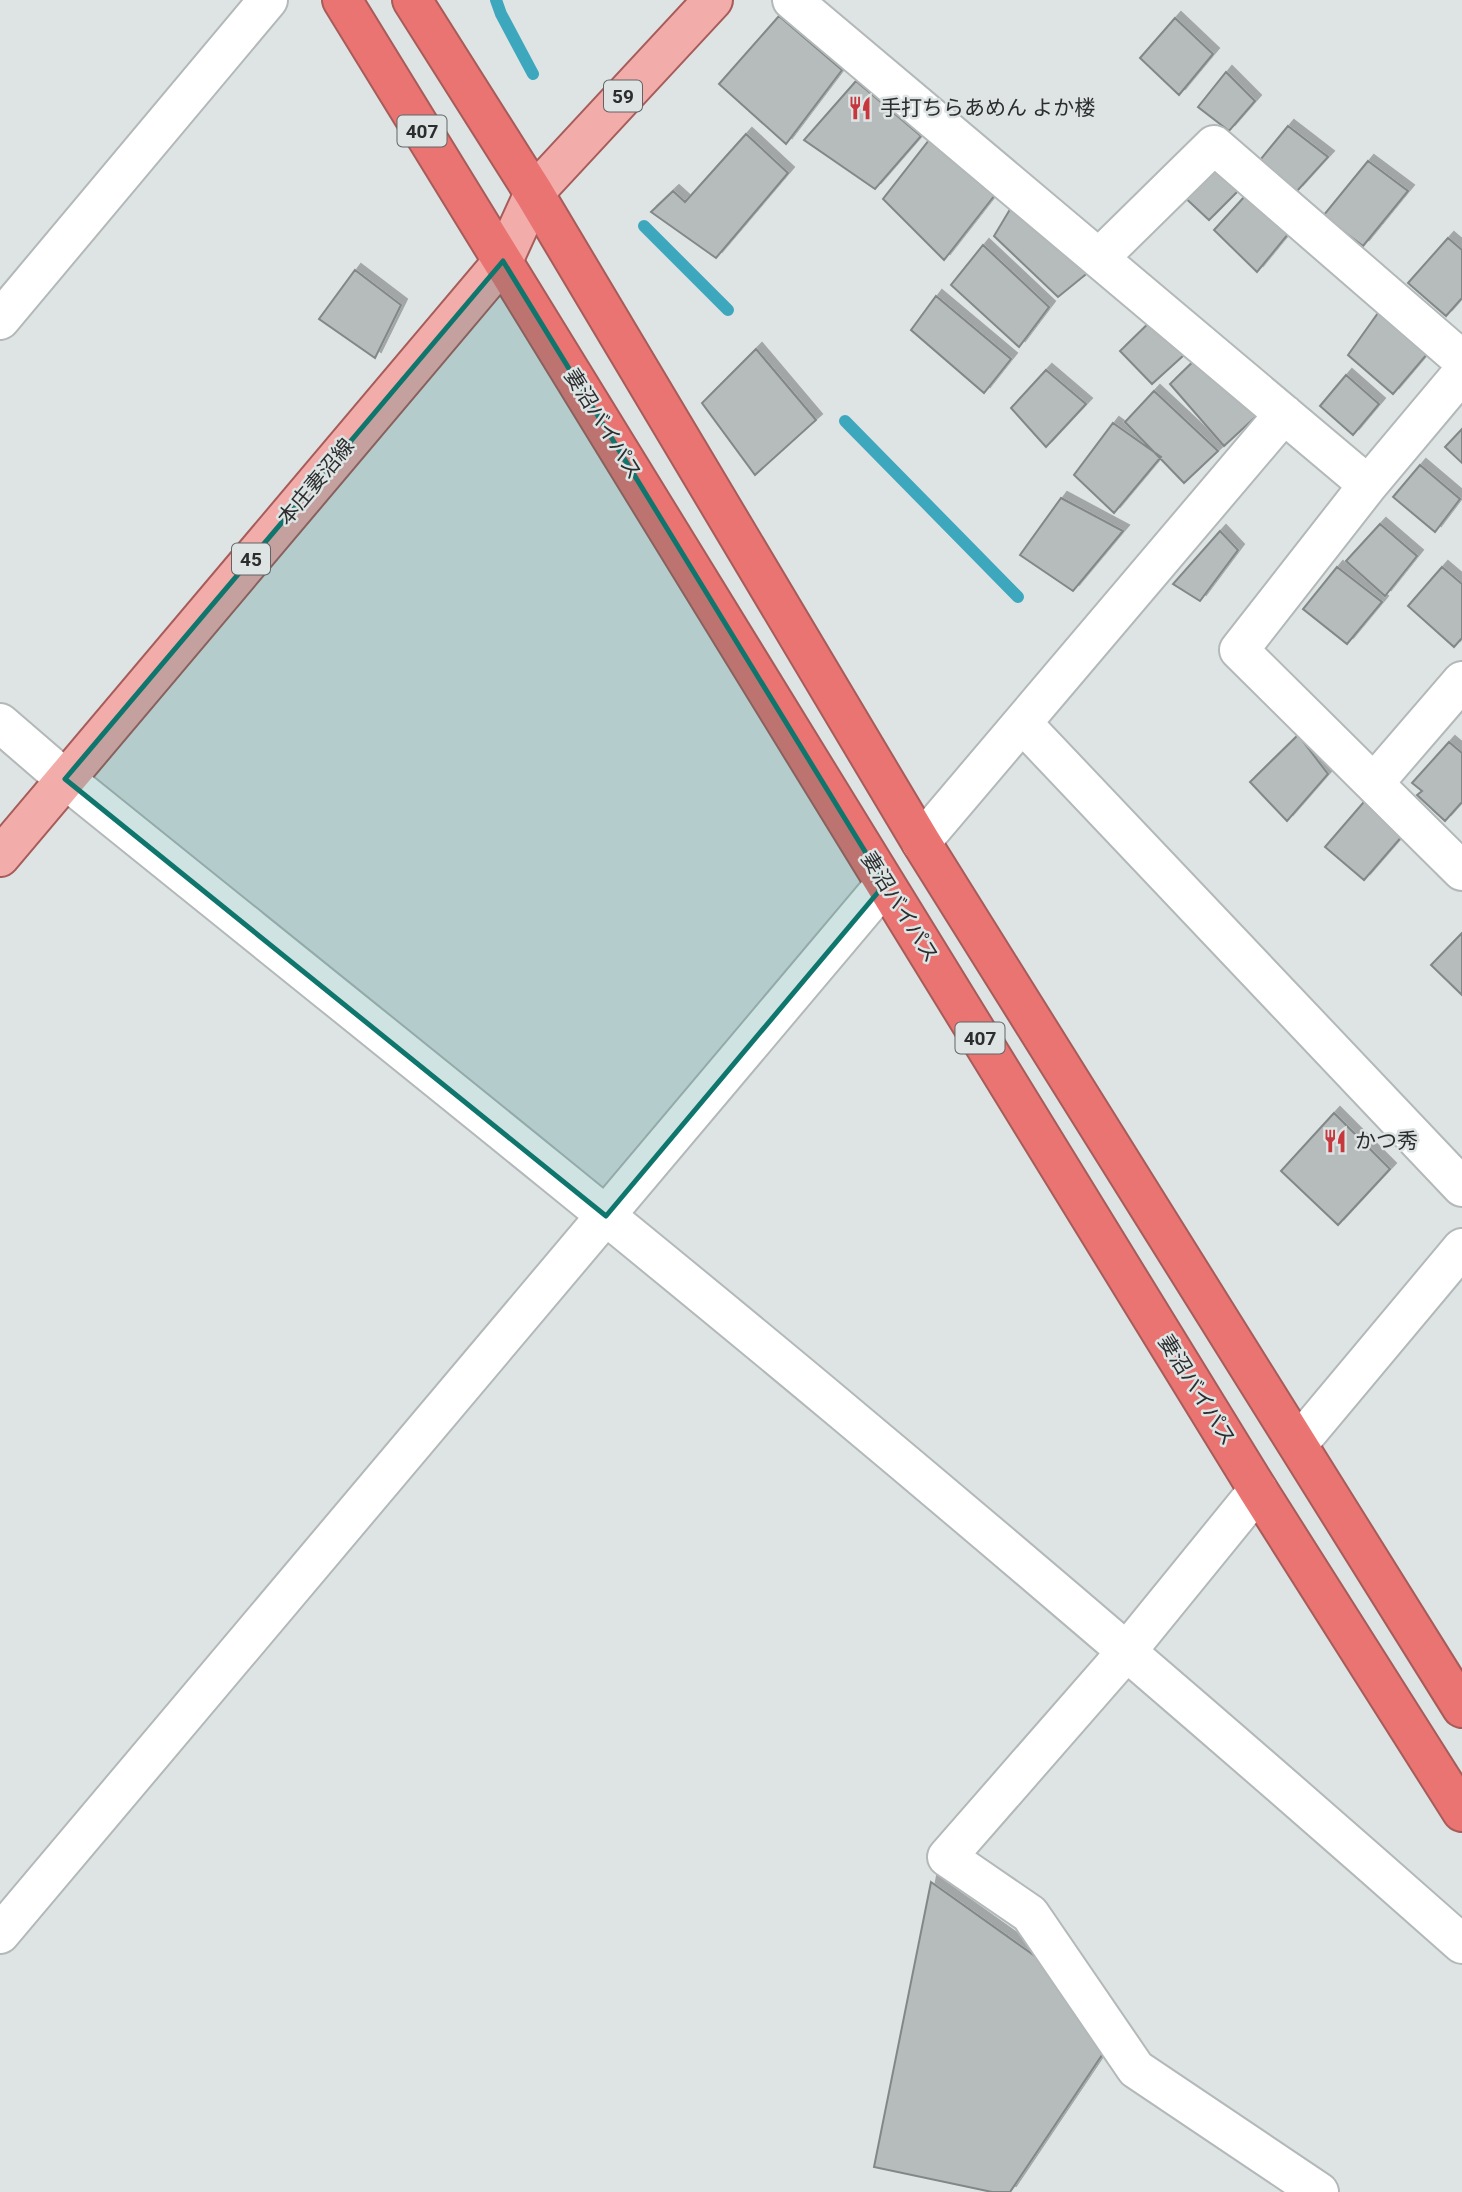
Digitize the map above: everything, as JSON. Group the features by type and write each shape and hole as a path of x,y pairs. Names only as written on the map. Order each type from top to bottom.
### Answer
{"highway":[{"name":"妻沼バイパス","path":"342,0 1258,1490 1462,1812"},
{"name":"407","path":"412,0 534,193 921,842 1462,1708"}],"main road":[{"name":"59","path":"534,193 713,0"},
{"name":"本庄妻沼線","path":"0,857 503,261 534,193"}],"street":[{"path":"0,320 268,0"},
{"path":"792,0 1368,485"},
{"path":"1099,258 1214,145 1462,360"},
{"path":"1462,373 1368,485 1239,650 1462,871"},
{"path":"921,842 1283,414"},
{"path":"1374,783 1462,681"},
{"path":"0,723 65,779 843,1411 1127,1651 1462,1944"},
{"path":"1022,723 1462,1187"},
{"path":"0,1934 885,884"},
{"path":"1298,1444 1462,1248"},
{"path":"1258,1490 1127,1651 947,1857 1030,1914 1136,2069 1319,2192"}],"highlighted area":[{"path":"503,261 885,884 606,1216 65,779"}],"building":[{"path":"779,16 842,70 786,144 719,84"},
{"path":"1175,18 1213,54 1179,95 1140,58"},
{"path":"1226,72 1255,101 1229,131 1198,107"},
{"name":"手打ちらあめん よか楼","path":"856,81 921,136 875,189 804,140"},
{"path":"1288,126 1328,157 1297,191 1260,160"},
{"path":"746,134 788,173 716,258 651,212 673,191 685,202"},
{"path":"933,135 998,191 944,260 883,199"},
{"path":"1211,160 1248,181 1209,220 1180,193"},
{"path":"1368,161 1408,191 1363,246 1323,216"},
{"path":"1245,196 1289,233 1257,272 1214,230"},
{"path":"1015,201 1090,271 1058,297 994,236"},
{"path":"1448,238 1462,250 1462,298 1446,316 1408,283"},
{"path":"983,245 1049,307 1019,347 951,285"},
{"path":"355,270 401,305 375,358 319,319"},
{"path":"936,296 1011,359 984,393 911,330"},
{"path":"1378,313 1428,353 1393,394 1348,355"},
{"path":"1158,314 1195,345 1152,384 1120,351"},
{"path":"756,349 816,420 755,475 702,403"},
{"path":"1203,352 1263,410 1224,446 1170,384"},
{"path":"1046,370 1086,404 1046,447 1011,408"},
{"path":"1346,375 1379,404 1353,435 1320,406"},
{"path":"1154,391 1218,451 1184,483 1125,422"},
{"path":"1113,423 1161,457 1114,513 1074,475"},
{"path":"1462,429 1462,463 1445,447"},
{"path":"1420,465 1460,499 1435,532 1393,497"},
{"path":"1061,498 1123,531 1073,591 1020,555"},
{"path":"1380,524 1417,556 1385,596 1346,561"},
{"path":"1220,531 1238,550 1200,601 1173,584"},
{"path":"1337,567 1382,602 1347,644 1303,609"},
{"path":"1442,567 1462,584 1462,638 1454,647 1408,606"},
{"path":"1298,735 1328,774 1287,821 1250,782"},
{"path":"1449,742 1462,753 1462,802 1445,821 1417,795 1422,791 1412,783"},
{"path":"1369,796 1404,834 1364,880 1325,847"},
{"path":"1462,933 1462,995 1431,965"},
{"name":"かつ秀","path":"1334,1113 1390,1169 1338,1225 1281,1171"},
{"path":"931,1882 1039,1959 1106,2049 1010,2192 992,2192 874,2167"}],"waterway":[{"path":"496,0 533,74"},
{"path":"644,226 728,310"},
{"path":"845,421 1018,597"}],"place":[{"name":"手打ちらあめん よか楼","path":"860,108"},
{"name":"かつ秀","path":"1335,1141"}]}
